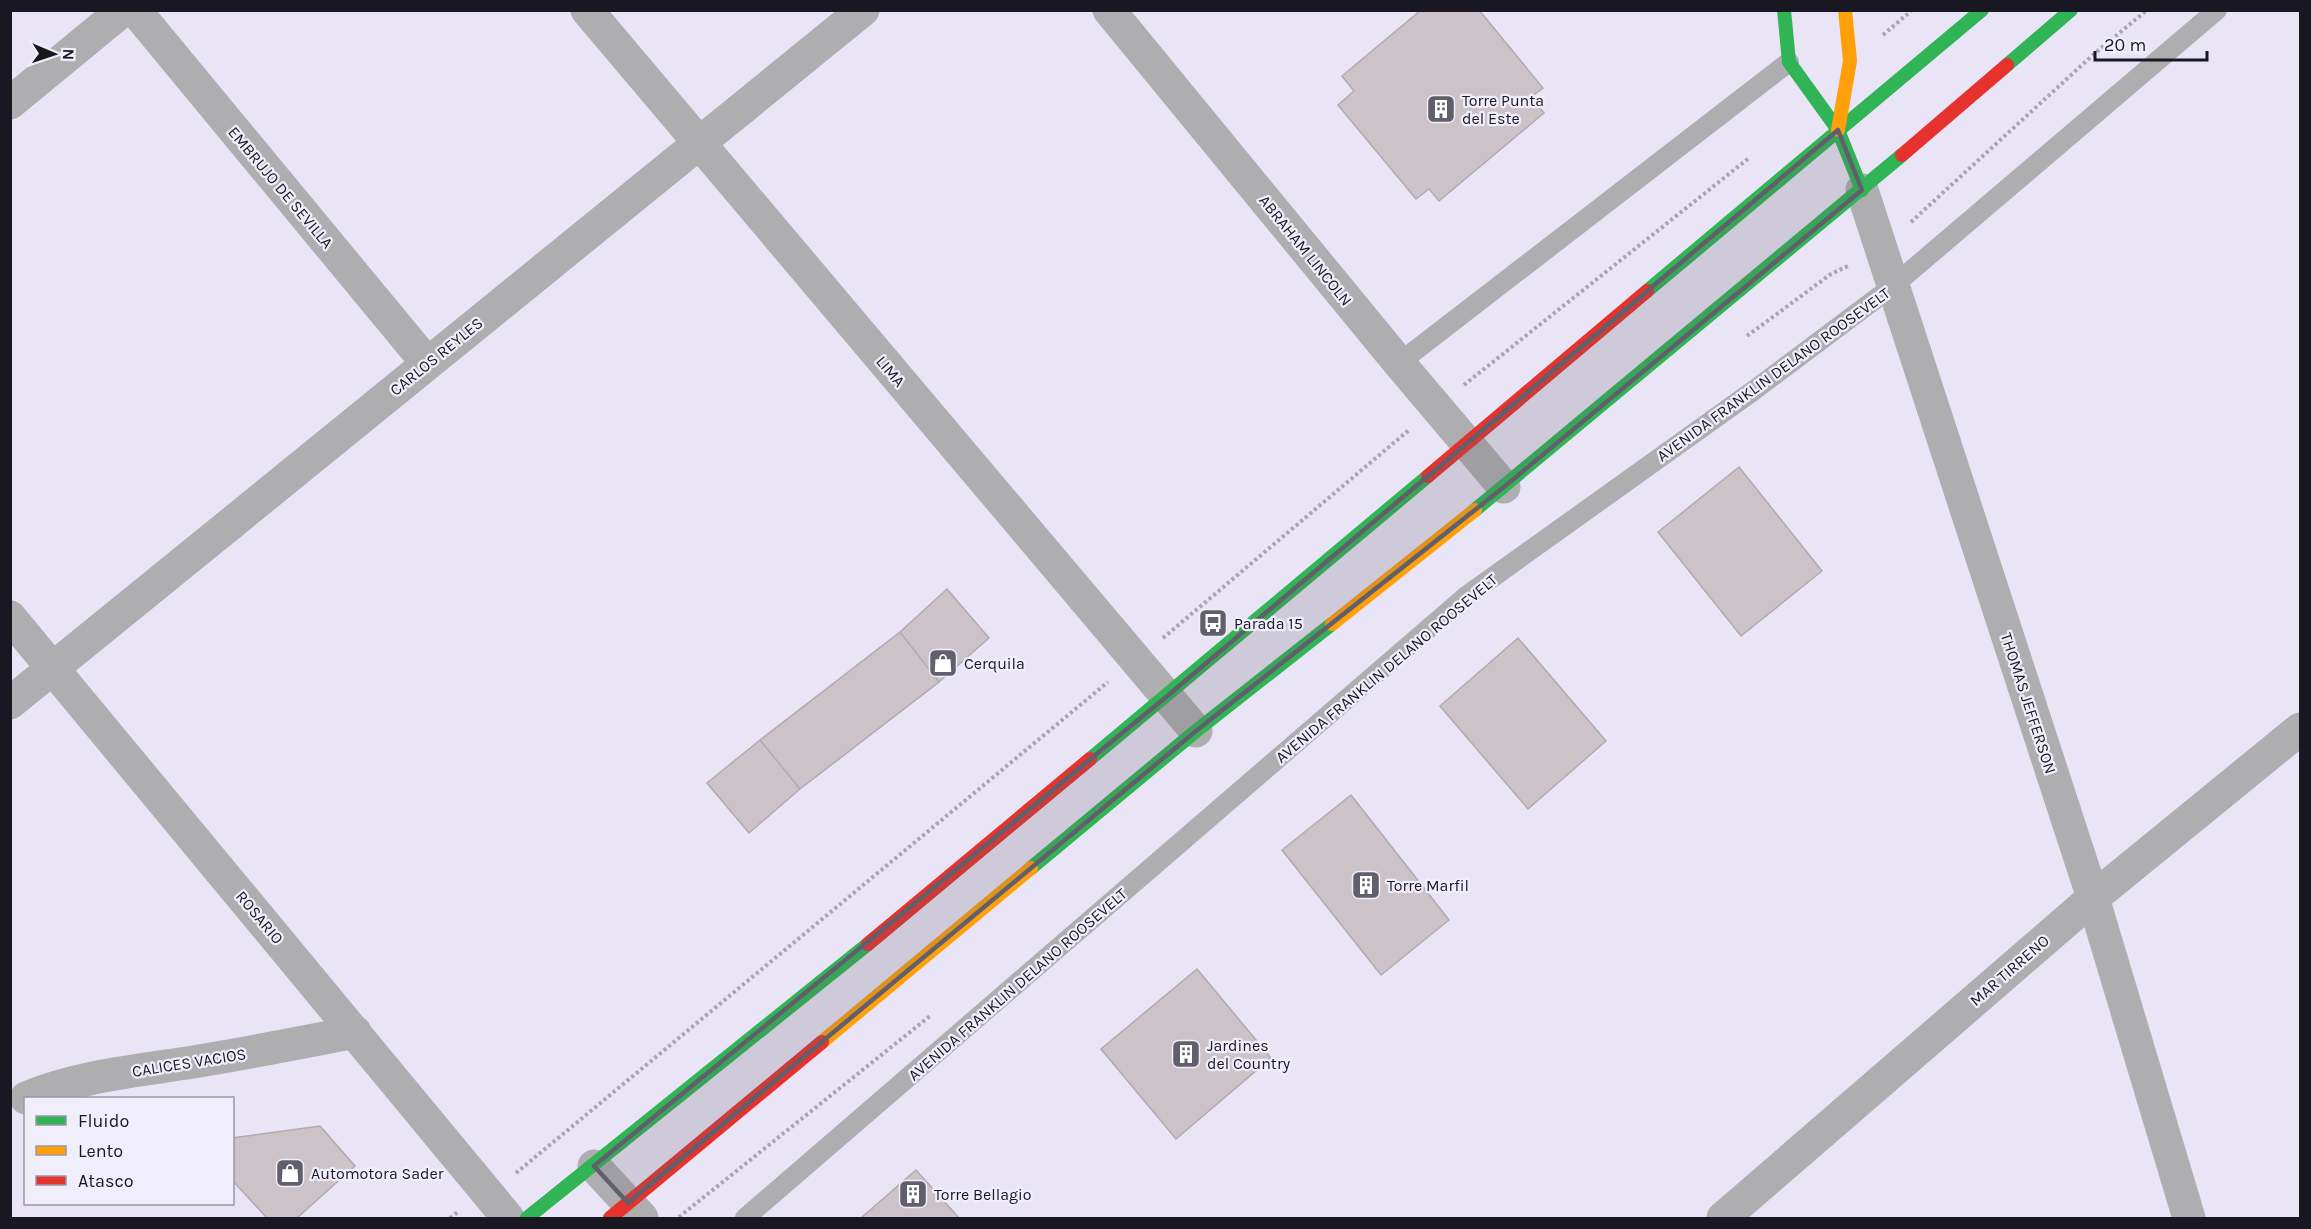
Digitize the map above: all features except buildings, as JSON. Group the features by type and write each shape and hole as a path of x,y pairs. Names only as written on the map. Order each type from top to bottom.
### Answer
{"main road":[{"path":"1784,10 1789,62 1839,130 1862,190"},
{"path":"1839,130 1850,61 1845,10"},
{"path":"527,1218 919,903 1982,10"},
{"path":"627,1213 1196,731 1504,487 1862,190 2071,10"}],"street":[{"path":"10,103 123,10"},
{"name":"EMBRUJO DE SEVILLA","path":"135,10 427,363"},
{"name":"LIMA","path":"587,10 1196,731"},
{"name":"CARLOS REYLES","path":"10,703 862,10"},
{"name":"ABRAHAM LINCOLN","path":"1110,10 1435,407 1504,487"},
{"name":"THOMAS JEFFERSON","path":"1862,190 2092,898 2189,1218"},
{"name":"ROSARIO","path":"10,616 508,1218"},
{"name":"MAR TIRRENO","path":"1724,1218 2092,898 2301,729"},
{"name":"CALICES VACIOS","path":"30,1097 42,1091 107,1076 243,1054 355,1032"},
{"path":"594,1166 627,1213"}],"lane":[{"name":"AVENIDA FRANKLIN DELANO ROOSEVELT","path":"745,1218 1465,597 1753,391 1893,286 2217,10"},
{"path":"1399,363 1789,62"}],"path":[{"path":"1846,83 1885,32 1912,10"},
{"path":"450,1218 485,1189 516,1173 1243,573 1435,407 1743,159 1754,156"}],"highlighted area":[{"path":"1838,130 1862,190 1504,487 1196,731 628,1203 594,1166 1166,697"}],"traffic: fast":[{"path":"1784,10 1789,62 1838,130 1862,190"},
{"path":"1647,291 1982,10"},
{"path":"2007,65 2071,10"},
{"path":"1475,510 1902,155"},
{"path":"1090,759 1428,476"},
{"path":"1031,868 1196,731 1332,624"},
{"path":"527,1218 868,944"}],"traffic: slow":[{"path":"1838,130 1850,61 1845,10"},
{"path":"1332,624 1475,510"},
{"path":"822,1042 1031,868"}],"traffic: jam":[{"path":"1902,155 2007,65"},
{"path":"1428,476 1647,291"},
{"path":"868,944 1090,759"},
{"path":"610,1218 822,1042"}],"place":[{"name":"Torre Punta del Este","path":"1441,109"},
{"name":"Parada 15","path":"1213,623"},
{"name":"Cerquila","path":"943,663"},
{"name":"Torre Marfil","path":"1366,885"},
{"name":"Jardines del Country","path":"1186,1054"},
{"name":"Automotora Sader","path":"290,1173"},
{"name":"Torre Bellagio","path":"913,1194"}]}
